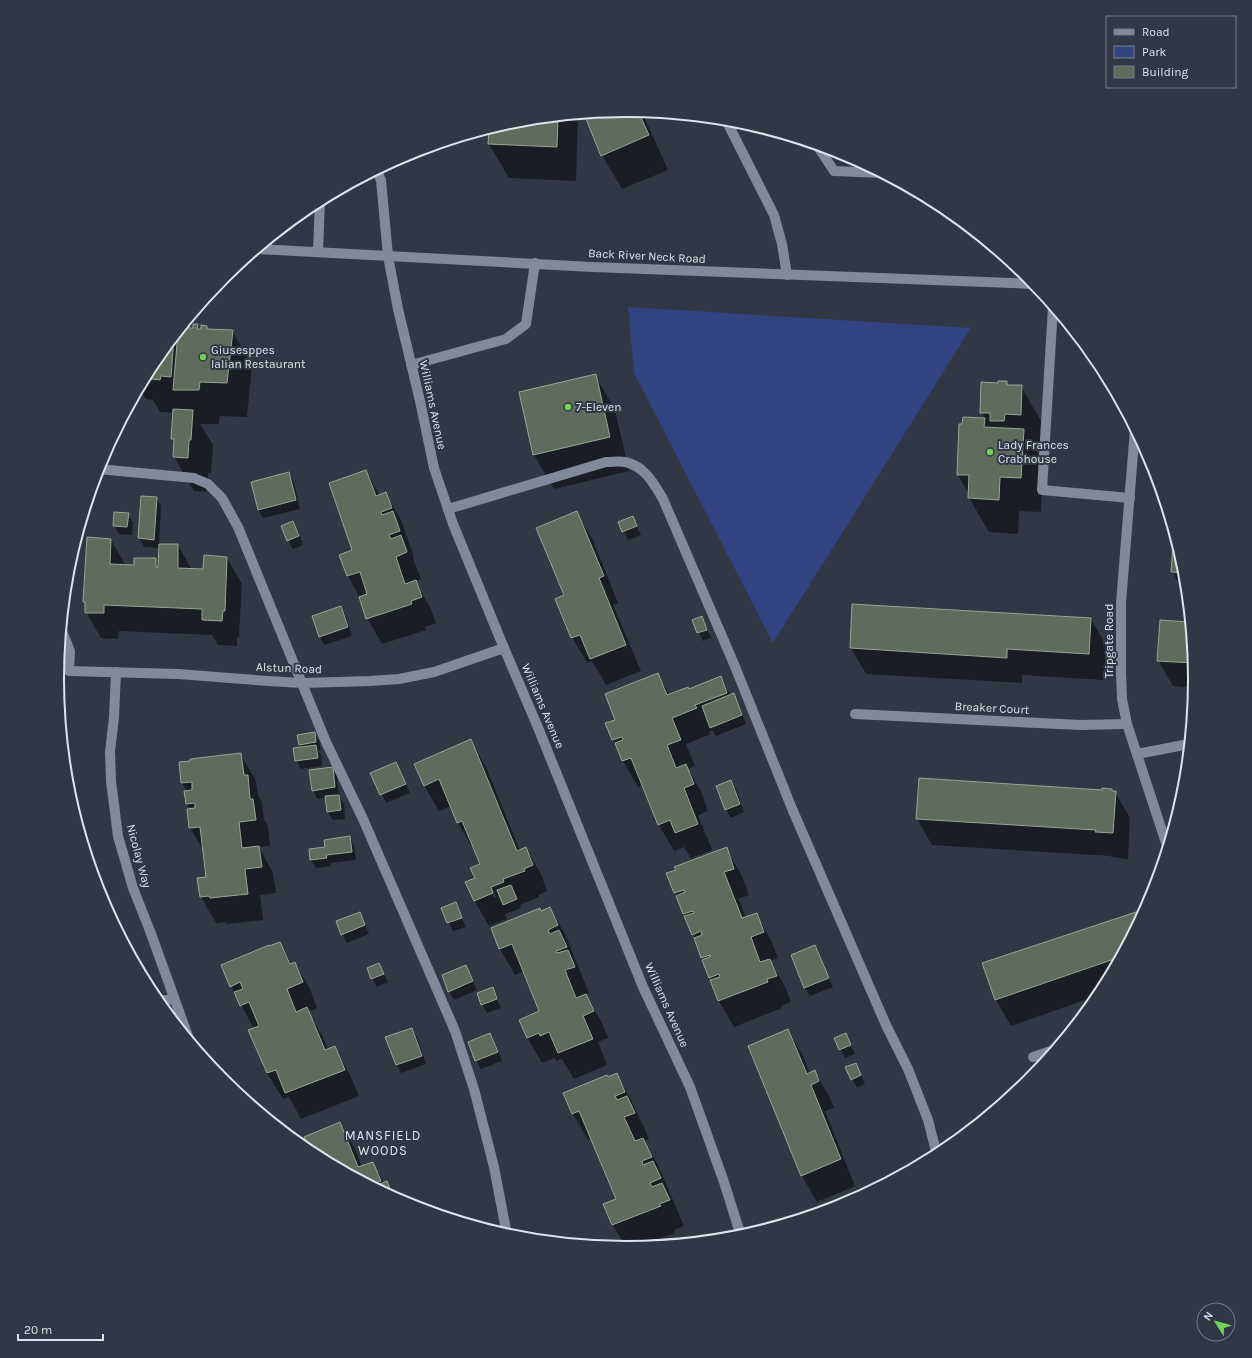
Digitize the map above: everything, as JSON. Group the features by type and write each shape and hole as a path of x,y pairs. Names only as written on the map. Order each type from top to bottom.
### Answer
{"street":[{"path":"730,127 774,215 782,244 787,275"},
{"path":"822,153 834,171 871,173"},
{"name":"Williams Avenue","path":"378,175 380,180 388,256 398,309 434,468 448,509 643,987 690,1087 724,1182 739,1229"},
{"path":"318,252 320,208"},
{"name":"Back River Neck Road","path":"263,249 787,275 1025,284"},
{"path":"411,365 506,339 526,324 535,263"},
{"path":"1053,313 1042,490 1130,498"},
{"name":"Tripgate Road","path":"1133,438 1121,602 1122,699 1127,724 1165,839"},
{"path":"448,509 606,462 626,462 640,469 652,479 663,499 734,664 793,811 886,1025 908,1069 928,1120 935,1148"},
{"path":"105,470 194,478 208,484 222,498 238,526 326,742 363,820 455,1032 474,1089 494,1167 506,1228"},
{"name":"Alstun Road","path":"65,639 70,651 69,671 178,674 268,682 302,683 398,679 434,672 504,648"},
{"name":"Nicolay Way","path":"116,672 114,717 110,752 111,781 118,836 133,888 184,1026"},
{"name":"Breaker Court","path":"855,714 1080,726 1127,724"},
{"path":"1137,754 1184,745"},
{"path":"165,1000 174,999"},
{"path":"1033,1057 1046,1052"}],"green space":[{"path":"628,307 971,328 773,643 634,373"}],"building":[{"path":"641,117 649,135 601,156 586,118"},
{"path":"558,121 557,147 488,144 489,134"},
{"name":"Giusesppes Ialian Restaurant","path":"193,324 198,324 197,329 201,329 201,325 207,326 207,329 233,330 227,383 200,382 199,390 173,390 177,341 189,326 189,328 193,328"},
{"path":"173,347 171,377 161,376 160,380 151,379"},
{"path":"596,374 610,437 533,455 519,392"},
{"path":"998,381 1007,381 1007,385 1022,385 1021,415 1005,414 1004,421 990,421 990,413 980,413 981,382 998,383"},
{"path":"173,409 193,410 188,458 173,457 174,439 171,439"},
{"name":"Lady Frances Crabhouse","path":"963,417 985,418 984,427 1024,429 1021,478 1000,477 999,500 968,498 969,475 957,475 959,424 962,424"},
{"path":"366,470 376,496 386,492 392,508 381,512 382,515 393,511 400,531 389,535 391,539 401,535 407,552 396,557 405,584 416,580 422,597 411,601 412,604 366,619 359,597 367,594 360,572 347,576 339,555 352,550 329,483"},
{"path":"289,472 296,500 258,510 251,482"},
{"path":"141,496 157,497 154,540 138,538"},
{"path":"577,511 604,576 599,578 626,645 590,659 580,635 571,638 555,599 564,595 536,528"},
{"path":"114,512 129,513 127,527 113,526"},
{"path":"633,516 637,526 622,532 618,522"},
{"path":"293,521 299,536 287,541 281,526"},
{"path":"87,537 111,539 110,564 134,565 134,558 156,558 156,567 158,567 159,544 178,544 178,568 203,569 204,555 227,557 225,611 223,611 222,621 202,620 202,609 104,605 104,613 85,613 85,602 83,602"},
{"path":"1173,550 1178,572 1171,572"},
{"path":"852,604 1091,618 1089,654 1007,649 1007,658 850,648"},
{"path":"341,606 348,627 319,637 312,616"},
{"path":"702,616 707,630 697,633 692,620"},
{"path":"1160,620 1185,622 1188,663 1157,661"},
{"path":"658,673 667,695 688,687 689,689 721,676 727,693 695,705 697,708 672,718 681,740 667,745 676,768 686,764 694,784 684,788 698,824 675,833 670,820 658,825 631,758 622,761 615,743 623,740 622,737 612,740 605,723 615,720 605,694"},
{"path":"734,693 742,715 710,728 702,706"},
{"path":"315,732 316,742 299,745 297,735"},
{"path":"471,739 517,851 526,847 533,865 524,869 525,871 503,879 504,882 491,887 493,893 474,901 465,882 475,878 470,868 480,864 462,821 457,823 439,779 424,786 414,764"},
{"path":"316,745 318,758 295,761 293,748"},
{"path":"241,753 244,775 248,775 250,799 253,799 256,820 239,822 242,848 259,846 262,867 245,869 248,894 210,898 209,896 200,897 197,878 206,877 200,827 189,828 187,809 195,808 195,803 186,804 184,791 192,790 192,782 181,783 179,762 190,761 190,759"},
{"path":"396,762 406,784 380,795 370,773"},
{"path":"333,767 335,787 312,791 309,770"},
{"path":"919,778 1102,790 1102,788 1112,789 1112,791 1116,791 1113,833 1095,832 1096,830 916,819"},
{"path":"731,780 740,804 725,810 716,786"},
{"path":"339,795 341,810 327,812 325,796"},
{"path":"350,836 352,852 326,855 327,858 310,860 309,849 325,847 324,840"},
{"path":"727,847 734,869 724,872 742,918 757,913 764,932 751,937 760,962 770,959 777,976 767,979 768,982 718,1001 710,980 720,977 719,974 709,978 702,960 711,956 701,958 694,938 702,935 701,931 692,935 684,916 694,913 693,911 683,914 676,896 685,892 684,890 674,893 666,873 676,870 674,867"},
{"path":"511,885 517,899 503,905 497,890"},
{"path":"456,902 462,918 447,923 441,908"},
{"path":"550,907 558,925 548,930 550,934 559,930 567,947 556,951 557,953 568,950 575,967 565,970 576,998 586,994 594,1011 583,1016 593,1039 558,1053 549,1032 540,1036 539,1033 527,1038 519,1020 539,1011 512,944 499,949 491,928 540,908 541,911"},
{"path":"360,912 365,925 341,935 336,921"},
{"path":"1137,912 1113,959 995,1000 982,963"},
{"path":"280,942 290,964 295,962 303,982 287,989 296,1012 307,1007 325,1050 335,1046 345,1070 285,1093 276,1070 267,1073 248,1030 259,1026 249,1002 240,1006 234,992 243,989 240,982 230,987 221,965 269,945"},
{"path":"815,945 829,978 804,988 791,955"},
{"path":"379,963 384,974 371,979 367,968"},
{"path":"466,965 473,981 448,992 442,975"},
{"path":"493,987 497,999 481,1005 477,993"},
{"path":"412,1028 422,1056 396,1065 385,1037"},
{"path":"788,1029 807,1074 815,1070 819,1081 811,1085 841,1159 801,1176 748,1046"},
{"path":"490,1033 498,1052 475,1061 468,1042"},
{"path":"846,1033 851,1045 839,1050 834,1038"},
{"path":"856,1063 861,1075 851,1080 845,1067"},
{"path":"617,1073 625,1092 615,1096 617,1100 627,1096 635,1113 624,1117 635,1141 643,1138 652,1157 642,1161 643,1165 653,1161 661,1178 650,1183 652,1187 662,1183 670,1200 659,1204 661,1206 612,1225 603,1204 616,1199 579,1111 572,1114 563,1093 607,1075 608,1077"},
{"path":"340,1122 358,1167 373,1162 381,1181 377,1183 345,1166 305,1140 304,1137"},
{"path":"387,1181 390,1189 379,1184"}],"place":[{"name":"Giusesppes Ialian Restaurant","path":"203,357"},
{"name":"7-Eleven","path":"568,407"},
{"name":"Lady Frances Crabhouse","path":"990,452"}],"district":[{"name":"MANSFIELD WOODS","path":"383,1142"}]}
